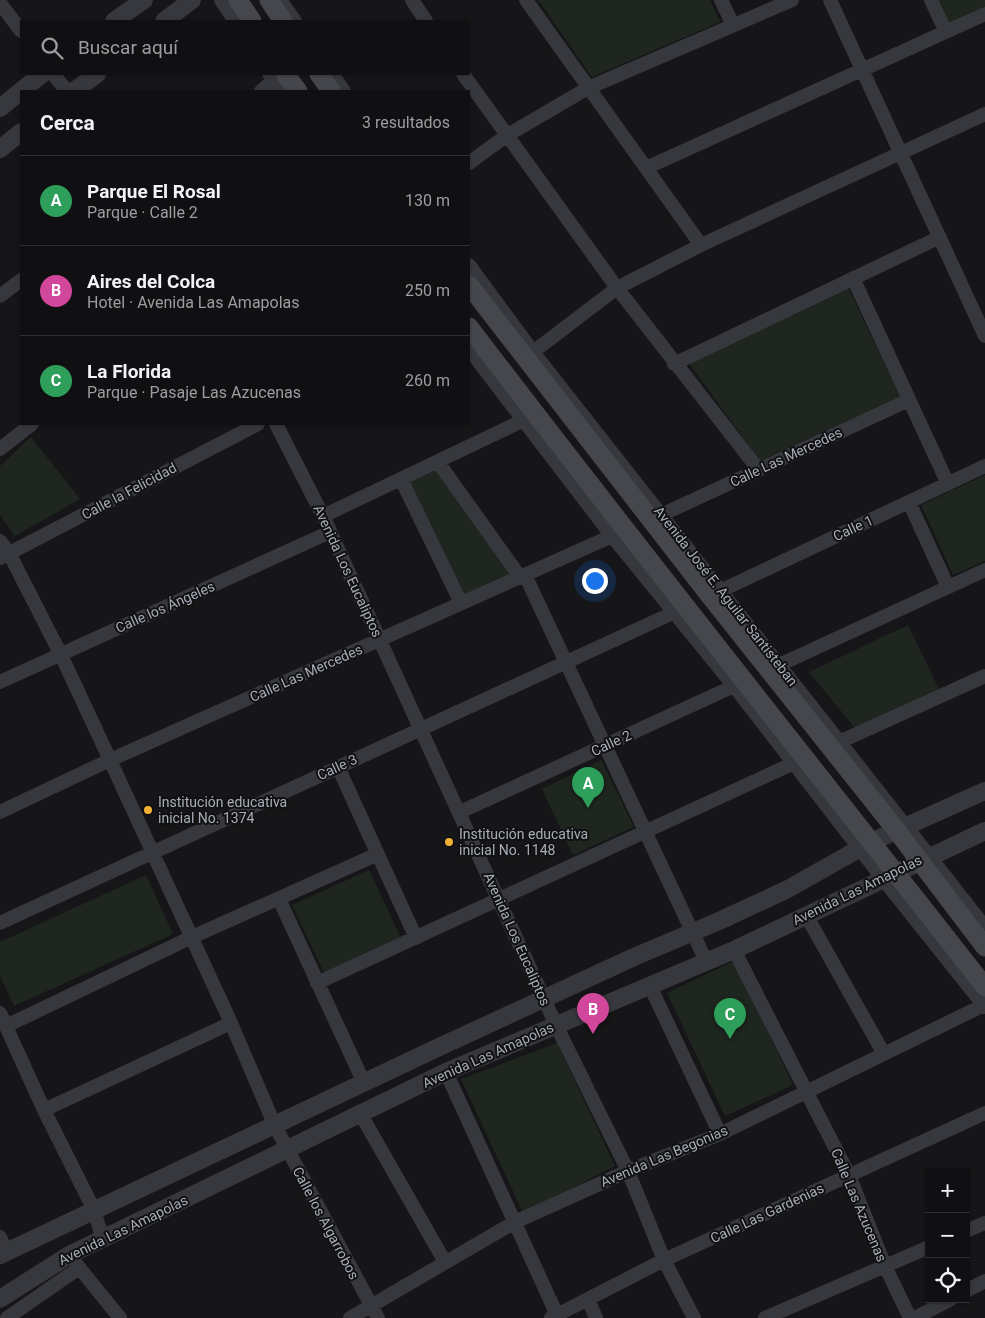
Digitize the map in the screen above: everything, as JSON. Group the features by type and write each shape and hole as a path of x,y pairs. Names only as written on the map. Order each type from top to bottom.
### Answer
{"main road":[{"path":"238,0 251,20"},
{"path":"269,0 282,20"},
{"path":"320,75 330,90"},
{"path":"278,80 296,90"},
{"name":"Avenida José E. Aguilar Santisteban","path":"470,286 716,603 902,828 985,947"},
{"path":"470,328 630,538 806,758 865,846 985,1000"}],"street":[{"path":"115,20 144,0"},
{"path":"165,20 192,0"},
{"path":"221,0 234,20"},
{"path":"280,0 294,20"},
{"path":"412,0 425,20"},
{"path":"526,0 702,245"},
{"path":"721,0 733,26"},
{"path":"470,161 506,136 588,88 792,0"},
{"path":"830,0 985,336"},
{"path":"931,0 946,32"},
{"path":"0,4 20,30"},
{"path":"646,168 985,14"},
{"path":"22,90 41,75"},
{"path":"55,75 66,90"},
{"path":"75,90 96,75"},
{"path":"333,75 343,90"},
{"path":"464,75 617,288 674,364 758,469"},
{"path":"262,90 278,80"},
{"path":"0,108 20,92"},
{"path":"533,352 617,288 702,245 984,115"},
{"path":"0,149 20,133"},
{"path":"674,364 940,238"},
{"name":"Avenida José E. Aguilar Santisteban","path":"470,266 533,352 663,514 839,742 902,828"},
{"path":"853,278 948,484"},
{"path":"0,296 20,281"},
{"path":"470,350 612,536 675,612 794,763 865,846"},
{"name":"Calle Las Mercedes","path":"663,514 909,400"},
{"path":"323,516 524,420"},
{"path":"0,450 31,425"},
{"name":"Calle la Felicidad","path":"5,556 256,425"},
{"name":"Avenida Los Eucaliptos","path":"277,425 323,516 500,899 556,1025 628,1171 664,1260 694,1318"},
{"path":"438,462 522,576 606,745 706,961"},
{"name":"Calle 1","path":"722,590 985,466"},
{"path":"401,479 462,603"},
{"path":"909,502 948,587"},
{"name":"Calle los Ángeles","path":"0,682 330,532"},
{"name":"Calle Las Mercedes","path":"0,812 110,760 612,536"},
{"name":"Calle los Algarrobos","path":"0,541 5,556 61,654 231,1023 275,1126 378,1318"},
{"path":"779,665 985,570"},
{"name":"Calle 3","path":"0,924 675,612"},
{"path":"839,742 985,676"},
{"name":"Calle 2","path":"460,812 734,686"},
{"path":"317,983 794,763"},
{"path":"338,767 416,938"},
{"name":"Avenida Las Amapolas","path":"2,1247 94,1210 634,957 788,889 865,846 985,791"},
{"name":"Avenida Las Amapolas","path":"0,1299 74,1261 103,1240 446,1072 734,950 924,858 985,831"},
{"path":"103,1240 94,1210 44,1110 3,1019 378,854"},
{"name":"Avenida José E. Aguilar Santisteban","path":"924,858 985,927"},
{"path":"279,899 364,1083"},
{"path":"806,915 884,1054"},
{"name":"Calle Las Azucenas","path":"734,950 849,1175 885,1266 910,1318"},
{"path":"650,986 720,1134"},
{"name":"Avenida Las Begonias","path":"350,1318 515,1222 628,1171 720,1134 884,1054 985,1000"},
{"path":"44,1110 231,1023"},
{"path":"446,1072 515,1222 554,1316"},
{"path":"360,1113 445,1262"},
{"name":"Calle Las Gardenias","path":"554,1316 664,1260 985,1113"},
{"path":"970,1229 985,1222"},
{"path":"765,1318 925,1249"},
{"path":"7,1318 74,1261 120,1318"},
{"path":"970,1289 985,1282"},
{"path":"588,1299 596,1318"},
{"path":"915,1318 943,1303"},
{"path":"795,1305 801,1318"}],"shaded area":[{"path":"538,0 710,0 720,22 592,77"},
{"path":"939,0 985,0 985,8 950,25"},
{"path":"848,287 900,397 760,461 688,362"},
{"path":"31,437 80,499 15,536 0,515 0,466"},
{"path":"438,469 513,576 459,599 408,482"},
{"path":"985,475 985,561 953,575 921,505"},
{"path":"908,625 939,689 855,728 809,672"},
{"path":"601,760 634,827 573,855 542,789"},
{"path":"369,870 401,938 324,973 292,905"},
{"path":"146,875 173,934 14,1006 0,976 0,942"},
{"path":"734,961 793,1085 725,1116 667,993"},
{"path":"557,1043 615,1166 523,1213 461,1079"}],"place":[{"name":"Parque El Rosal","path":"588,808"},
{"name":"Institución educativa inicial No. 1374","path":"148,810"},
{"name":"Institución educativa inicial No. 1148","path":"449,842"},
{"name":"Aires del Colca","path":"593,1034"},
{"name":"La Florida","path":"730,1039"}]}
